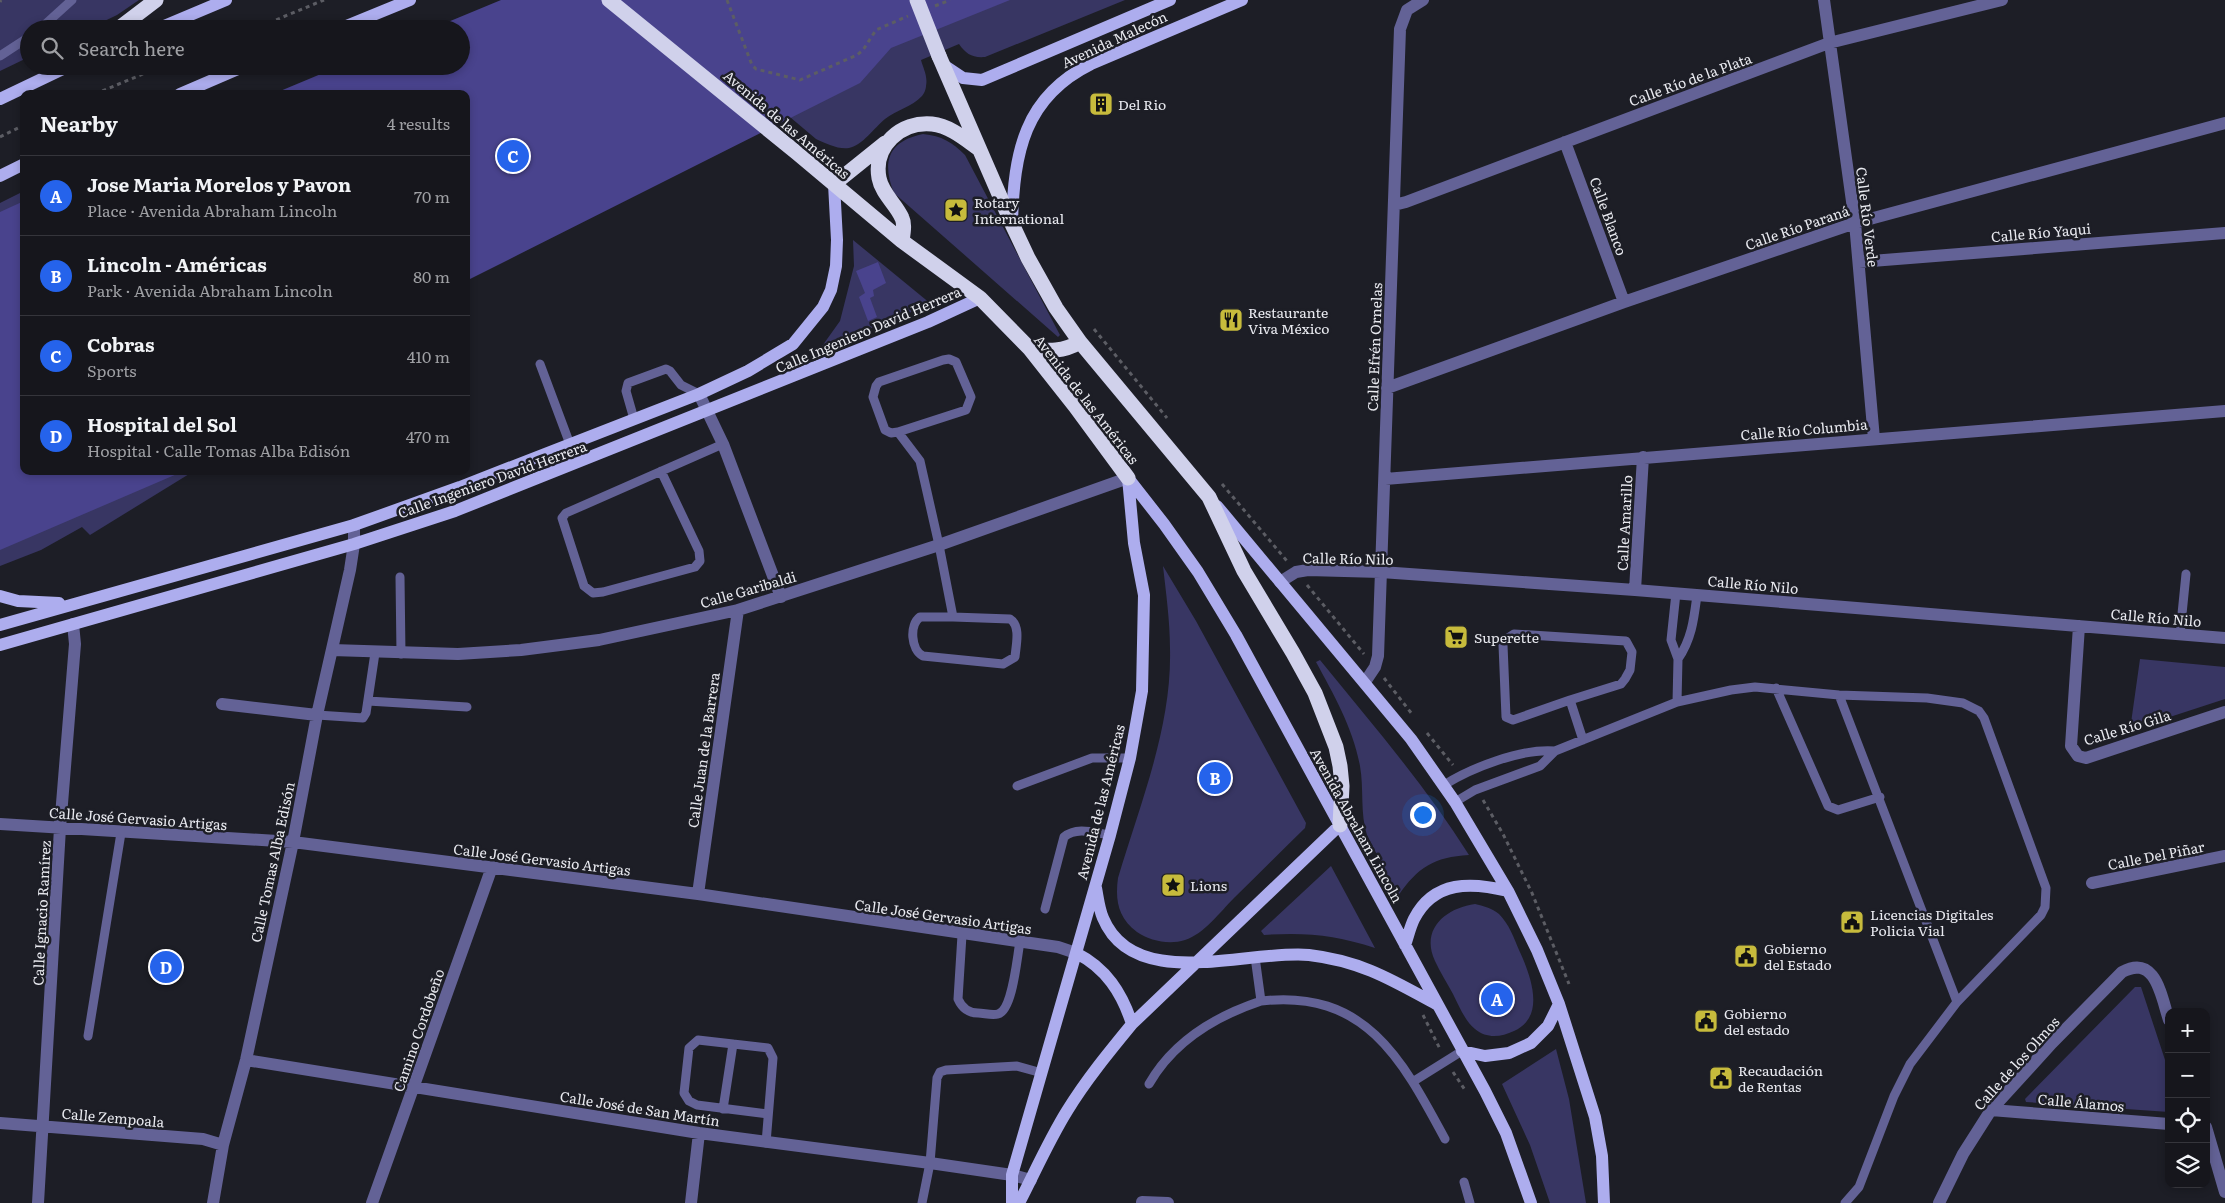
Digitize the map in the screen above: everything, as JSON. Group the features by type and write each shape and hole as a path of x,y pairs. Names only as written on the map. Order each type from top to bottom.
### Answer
{"highway":[{"path":"130,20 156,0"},
{"name":"Avenida de las Américas","path":"609,0 798,152 902,240 980,298 1030,349 1076,406 1128,478"},
{"path":"916,7 942,61 1012,224 1032,266 1056,308 1080,342 1210,497 1244,571 1294,653 1324,712 1336,747 1342,786 1340,825"},
{"path":"834,184 904,128 918,124 933,124 954,131 979,149"},
{"path":"885,144 879,161 879,178 884,191 903,219 902,240"},
{"path":"1030,349 1054,351 1068,349 1080,342"}],"main road":[{"path":"178,20 226,0"},
{"path":"360,20 410,0"},
{"name":"Avenida Malecón","path":"942,61 962,78 982,80 1170,0"},
{"name":"Avenida Malecón","path":"1012,224 1013,185 1027,128 1038,109 1054,88 1071,74 1091,64 1242,0"},
{"path":"0,99 50,75"},
{"path":"189,90 224,75"},
{"path":"0,176 20,166"},
{"name":"Calle Ingeniero David Herrera","path":"0,625 354,525 460,487 699,394 748,371 793,344 823,307 831,290 836,266 837,240 834,184"},
{"name":"Calle Ingeniero David Herrera","path":"0,645 354,544 455,511 758,391 928,322 980,298"},
{"path":"748,371 758,391"},
{"name":"Avenida de las Américas","path":"1012,1203 1012,1175 1110,835 1130,758 1142,691 1145,637 1144,595 1134,543 1128,478"},
{"name":"Avenida Abraham Lincoln","path":"1128,478 1198,572 1236,635 1506,1133 1531,1203"},
{"path":"1210,497 1365,682 1444,785 1508,891 1559,1004 1595,1117 1602,1156 1604,1203"},
{"path":"0,596 18,601 49,604 84,601"},
{"path":"1019,1203 1044,1151 1068,1109 1132,1024 1340,825"},
{"path":"1405,945 1414,920 1425,904 1443,891 1466,884 1484,885 1508,891"},
{"path":"1095,885 1102,918 1123,946 1137,955 1153,960 1197,962 1290,955 1343,960 1378,972 1436,1004"},
{"path":"1076,953 1091,961 1108,977 1126,1006 1132,1024"},
{"path":"1462,1051 1486,1056 1509,1053 1531,1043 1548,1026 1559,1004"}],"street":[{"name":"Calle Efrén Ornelas","path":"1365,682 1375,666 1378,656 1400,29 1407,10 1423,0"},
{"name":"Calle Río Verde","path":"1824,0 1860,262 1874,439"},
{"name":"Calle Río de la Plata","path":"1394,205 1829,43 2002,0"},
{"name":"Calle Río Paraná","path":"1387,388 1624,302 1855,223 2225,123"},
{"name":"Calle Blanco","path":"1565,142 1624,302"},
{"name":"Calle Río Yaqui","path":"1860,262 2225,232"},
{"path":"699,394 722,444 780,597"},
{"name":"Calle Río Columbia","path":"1385,479 2225,411"},
{"name":"Calle Amarillo","path":"1635,590 1643,457"},
{"name":"Calle Garibaldi","path":"332,650 401,654 458,654 530,648 599,640 738,610 939,545 1128,478"},
{"name":"Calle Tomas Alba Edisón","path":"213,1203 224,1145 246,1060 293,842 317,715 354,544 354,525"},
{"name":"Calle Río Nilo","path":"1280,582 1296,572 1308,570 1381,572 1676,593 2225,638"},
{"name":"Calle Juan de la Barrera","path":"698,894 738,610"},
{"name":"Calle Ignacio Ramírez","path":"38,1203 60,828 75,644 73,624"},
{"name":"Calle Río Gila","path":"2079,626 2071,746 2078,756 2086,758 2225,712"},
{"path":"222,704 317,715"},
{"name":"Calle José Gervasio Artigas","path":"0,824 121,833 293,842 698,894 1020,942 1076,953"},
{"name":"Calle Del Piñar","path":"2092,883 2225,856"},
{"name":"Camino Cordobeño","path":"374,1203 492,867"},
{"name":"Calle de los Olmos","path":"1940,1203 1963,1154 1991,1110 2052,1043 2122,972 2130,968 2140,968 2148,971 2154,977 2165,1009"},
{"name":"Calle José de San Martín","path":"246,1060 699,1133 930,1163 1012,1175 1031,1180"},
{"name":"Calle Álamos","path":"1991,1110 2165,1124"},
{"name":"Calle Zempoala","path":"0,1123 203,1139 224,1145"},
{"path":"691,1203 699,1133"},
{"path":"2210,1141 2225,1192"},
{"path":"1142,1202 1168,1203"}],"lane":[{"path":"50,20 72,0"},
{"path":"0,56 20,43"},
{"path":"949,359 956,362 971,397 966,410 898,432 891,433 885,430 874,397 876,386 879,382 943,360 949,359"},
{"path":"540,364 577,464"},
{"path":"634,419 626,391 628,383 666,369 670,371 681,385 699,394"},
{"path":"898,432 920,461 939,545 952,617"},
{"path":"661,471 699,551 700,561 695,567 603,592 593,593 584,586 562,518 566,513 722,444"},
{"path":"2180,634 2186,574"},
{"path":"400,577 401,654"},
{"path":"1676,593 1671,640 1678,659 1678,702"},
{"path":"1678,659 1688,642 1694,622 1697,595"},
{"path":"920,617 952,617 1010,619 1017,628 1015,657 1008,663 1003,664 923,656 919,654 914,646 913,627 917,619 920,617"},
{"path":"1514,634 1626,641 1632,652 1630,670 1621,684 1570,700 1513,720 1508,718 1505,714 1503,645 1505,640 1514,634"},
{"path":"317,715 363,718 366,712 375,653"},
{"path":"1444,785 1461,775 1523,753 1536,750 1554,751 1678,702 1731,690 1755,687 1839,695 1927,698 1963,703 1979,711 1984,718 2046,888 2045,908 2041,915 1957,1002 1910,1064 1894,1096 1859,1188 1845,1203"},
{"path":"1776,688 1828,806 1838,810 1880,797"},
{"path":"1839,695 1880,797 1957,1002"},
{"path":"1570,700 1582,740"},
{"path":"368,701 467,707"},
{"path":"1455,802 1476,790 1540,766 1554,751"},
{"path":"1018,786 1092,758 1130,758"},
{"path":"1045,909 1064,837 1070,832 1077,830 1110,835"},
{"path":"88,1036 121,833"},
{"path":"962,934 958,998 962,1007 972,1013 998,1014 1005,1009 1010,999 1020,942"},
{"path":"1255,957 1261,1001"},
{"path":"1149,1084 1159,1067 1195,1034 1232,1011 1261,1001 1302,999 1318,1002 1343,1011 1370,1030 1414,1080 1445,1139"},
{"path":"766,1143 768,1114 772,1053 768,1048 698,1040 689,1048 684,1093 689,1101 697,1105 768,1114"},
{"path":"723,1109 732,1044"},
{"path":"1414,1080 1462,1051"},
{"path":"922,1203 930,1163 937,1078 940,1072 946,1070 1017,1066 1042,1073"},
{"path":"1464,1182 1470,1203"}],"path":[{"path":"276,20 324,0"},
{"path":"726,0 752,65 756,69 800,80 857,55 880,27 916,7"},
{"path":"933,7 950,0"},
{"path":"105,90 140,75"},
{"path":"0,137 20,127"}],"shaded area":[{"path":"0,0 139,0 107,20 20,20 20,61 0,71"},
{"path":"501,0 1010,0 891,48 860,83 470,279 470,90 283,90 318,75 470,75 470,20 453,20"},
{"path":"651,0 1125,0 985,57 970,55 959,44 921,60 926,75 925,90 922,96 914,103 885,119 859,143 849,148 841,148 816,139"},
{"path":"923,134 946,140 965,155 1060,335 1058,337 894,193 888,171 888,162 891,154 895,147 902,142"},
{"path":"20,193 20,475 188,475 90,535 82,527 41,550 0,566 0,203"},
{"path":"20,203 20,475 175,475 0,550 0,212"},
{"path":"853,240 931,304 820,349 840,321 854,266"},
{"path":"878,262 886,283 873,290 874,296 870,298 877,317 868,321 859,297 865,293 856,271"},
{"path":"1163,566 1196,621 1306,823 1305,828 1205,928 1192,937 1173,942 1148,938 1131,927 1119,908 1117,894 1118,878 1145,794 1166,707 1170,639"},
{"path":"2140,659 2225,667 2225,699 2130,730"},
{"path":"1320,660 1416,779 1469,855 1446,858 1428,865 1405,886 1398,896 1367,835 1357,752 1342,712 1316,662"},
{"path":"1331,866 1375,948 1334,937 1293,934 1264,935 1261,931"},
{"path":"1475,904 1493,910 1506,922 1531,982 1533,1005 1530,1015 1524,1024 1504,1035 1489,1036 1475,1029 1468,1022 1437,965 1431,950 1433,930 1438,922 1454,910"},
{"path":"2135,987 2141,987 2165,1060 2165,1112 2026,1102 2025,1099"},
{"path":"1556,1049 1569,1099 1586,1203 1550,1203 1530,1145 1502,1084"}],"place":[{"name":"Del Rio","path":"1101,104"},
{"name":"Cobras","path":"513,156"},
{"name":"Rotary International","path":"956,210"},
{"name":"Restaurante Viva México","path":"1231,320"},
{"name":"Superette","path":"1456,637"},
{"name":"Lincoln - Américas","path":"1215,778"},
{"name":"Lions","path":"1173,885"},
{"name":"Licencias Digitales Policia Vial","path":"1852,922"},
{"name":"Gobierno del Estado","path":"1746,956"},
{"name":"Hospital del Sol","path":"166,967"},
{"name":"Jose Maria Morelos y Pavon","path":"1497,999"},
{"name":"Gobierno del estado","path":"1706,1021"},
{"name":"Recaudación de Rentas","path":"1721,1078"}]}
